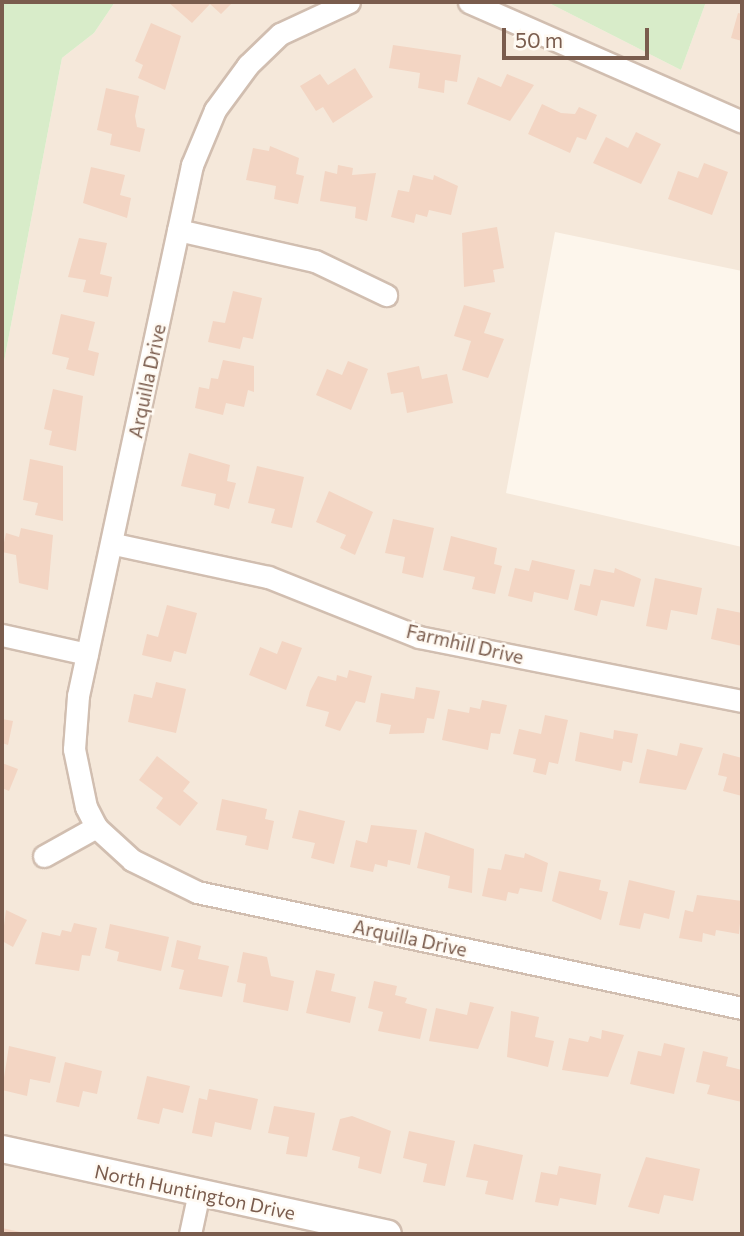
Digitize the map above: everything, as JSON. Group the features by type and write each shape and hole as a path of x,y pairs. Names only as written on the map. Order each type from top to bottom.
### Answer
{"street":[{"name":"Arquilla Drive","path":"349,2 280,34 248,65 203,132 178,230 114,544 87,654 74,749 96,827 132,860 197,892 742,1008"},
{"path":"468,2 742,122"},
{"path":"178,230 315,261 386,295"},
{"name":"Farmhill Drive","path":"114,544 268,577 419,637 742,701"},
{"path":"2,635 87,654"},
{"path":"44,856 96,827"},
{"name":"North Huntington Drive","path":"2,1149 388,1234"},
{"path":"190,1234 199,1192"}],"shaded area":[{"path":"115,2 547,2 681,70 706,2 742,2 742,271 555,232 506,493 742,547 742,1234 2,1234 2,372 62,58 94,33"}],"green space":[{"path":"2,2 115,2 94,33 62,58 2,372"},
{"path":"547,2 706,2 681,70"}],"building":[{"path":"168,2 233,2 221,14 210,4 192,23"},
{"path":"738,13 742,14 742,41 731,38"},
{"path":"151,23 181,36 165,90 138,78 143,65 135,61"},
{"path":"393,45 461,55 457,82 445,80 444,93 418,88 420,73 389,68"},
{"path":"355,68 373,97 333,123 323,107 316,111 300,86 320,74 328,85"},
{"path":"507,74 534,85 510,121 467,104 478,77 501,87"},
{"path":"106,88 139,96 135,116 137,127 145,129 140,152 110,145 112,134 97,130"},
{"path":"542,104 561,113 575,114 579,107 597,115 586,140 577,137 570,153 528,134"},
{"path":"636,132 661,144 641,184 593,163 606,137 628,148"},
{"path":"270,146 299,158 296,174 304,176 298,204 274,199 276,186 246,180 253,148 269,151"},
{"path":"704,163 728,172 712,215 668,199 678,171 698,178"},
{"path":"338,165 353,168 352,175 376,173 367,221 355,218 356,207 320,201 325,171 337,174"},
{"path":"91,167 125,175 120,195 131,198 127,218 83,203"},
{"path":"413,175 433,180 434,175 458,186 451,215 429,210 427,217 416,214 414,223 391,217 398,190 409,192"},
{"path":"497,227 504,268 493,270 495,282 464,287 462,233"},
{"path":"79,238 107,243 100,274 112,277 108,297 83,292 86,280 68,277"},
{"path":"233,291 262,298 253,339 243,337 240,349 208,342 213,321 225,323"},
{"path":"464,305 491,313 484,333 504,339 488,378 462,370 471,341 454,336"},
{"path":"61,314 95,322 88,350 99,353 94,376 66,369 69,358 52,354"},
{"path":"223,360 254,366 254,392 248,390 244,407 226,403 223,415 195,408 199,387 209,389 211,378 218,379"},
{"path":"348,361 368,369 351,410 316,395 327,369 342,375"},
{"path":"419,366 422,379 447,374 453,403 407,413 403,392 391,394 387,373"},
{"path":"53,389 83,396 76,451 49,445 52,431 44,429"},
{"path":"189,453 230,465 227,481 236,483 229,509 214,505 216,494 181,486"},
{"path":"30,459 63,466 63,521 35,515 38,503 23,500"},
{"path":"257,466 304,477 292,528 271,523 275,509 248,503"},
{"path":"329,491 373,512 355,555 340,548 346,535 316,522"},
{"path":"393,519 434,528 423,578 402,573 405,557 385,553"},
{"path":"21,528 53,535 48,590 19,583 16,555 2,552 6,533 19,537"},
{"path":"451,536 497,548 494,564 502,566 495,594 472,589 475,577 443,570"},
{"path":"532,560 575,570 568,600 534,592 532,602 508,596 515,568 529,571"},
{"path":"615,568 641,579 634,607 601,600 597,616 574,610 580,584 590,586 594,569 614,573"},
{"path":"655,578 702,588 697,615 671,610 667,630 646,626"},
{"path":"167,605 197,613 186,654 174,651 171,662 142,655 147,634 158,637"},
{"path":"717,608 742,613 742,646 711,639"},
{"path":"282,641 302,648 286,690 249,675 260,647 277,654"},
{"path":"349,670 372,676 365,703 356,701 340,731 325,726 329,712 306,706 318,676 336,681 337,675 347,678"},
{"path":"156,682 186,689 176,733 128,722 134,694 152,698"},
{"path":"416,687 440,691 434,719 427,718 424,733 389,734 391,725 376,722 381,693 414,699"},
{"path":"482,700 507,705 500,734 491,733 488,750 442,740 448,709 469,713 470,707 480,709"},
{"path":"545,715 568,720 558,764 549,762 546,775 533,772 536,759 513,754 519,729 541,734"},
{"path":"2,719 13,721 8,745 2,743"},
{"path":"614,730 638,734 632,763 623,761 621,771 575,761 580,732 613,739"},
{"path":"680,743 703,748 686,790 639,783 647,749 677,756"},
{"path":"723,753 742,758 742,796 723,791 727,777 718,775"},
{"path":"157,756 190,782 183,791 198,803 180,826 156,808 163,798 139,780"},
{"path":"2,763 18,769 9,791 2,788"},
{"path":"222,799 267,809 265,819 274,821 268,850 245,845 247,836 216,830"},
{"path":"299,810 345,821 334,864 311,858 315,843 292,838"},
{"path":"371,825 417,830 410,865 388,860 387,867 375,864 373,872 350,867 356,840 367,843"},
{"path":"425,832 474,849 472,893 448,888 450,876 417,868"},
{"path":"525,853 548,863 542,892 520,888 518,894 508,892 506,901 482,896 488,868 501,870 505,854 524,858"},
{"path":"559,871 601,880 599,890 608,892 601,920 552,901"},
{"path":"629,880 675,891 669,919 644,913 640,929 619,925"},
{"path":"697,895 742,901 739,934 716,930 715,936 703,933 702,942 679,938 685,910 693,912"},
{"path":"6,910 27,920 13,947 2,941"},
{"path":"74,923 97,928 90,956 82,955 79,971 35,964 42,932 60,936 62,930 71,932"},
{"path":"110,924 169,937 161,971 117,961 119,952 105,948"},
{"path":"177,940 201,946 198,959 229,966 222,997 179,989 184,970 171,967"},
{"path":"243,952 267,957 271,976 294,981 288,1011 243,1002 246,984 237,982"},
{"path":"316,970 335,974 331,991 356,997 350,1023 306,1013"},
{"path":"374,981 397,986 395,995 407,998 405,1003 427,1009 420,1039 378,1031 383,1012 368,1008"},
{"path":"470,1002 494,1007 478,1049 429,1041 436,1008 467,1015"},
{"path":"511,1011 539,1017 535,1037 554,1041 548,1067 507,1057"},
{"path":"602,1030 624,1035 608,1077 562,1070 569,1038 588,1042 590,1036 601,1039"},
{"path":"664,1043 685,1048 674,1094 630,1084 638,1051 661,1056"},
{"path":"9,1046 56,1057 50,1083 30,1079 27,1096 2,1090"},
{"path":"703,1051 728,1057 726,1066 742,1070 742,1102 707,1094 710,1085 696,1082"},
{"path":"65,1062 102,1071 97,1094 83,1091 79,1107 56,1102"},
{"path":"147,1076 190,1086 183,1113 163,1108 159,1124 137,1119"},
{"path":"209,1089 258,1099 251,1130 215,1122 212,1137 192,1133 199,1098 207,1100"},
{"path":"274,1106 315,1113 307,1157 286,1154 289,1137 268,1133"},
{"path":"352,1116 391,1131 381,1174 358,1168 360,1157 332,1150 340,1119"},
{"path":"409,1131 455,1141 445,1186 423,1182 427,1164 403,1158"},
{"path":"474,1144 523,1155 513,1200 485,1194 488,1181 466,1177"},
{"path":"646,1157 700,1169 693,1201 664,1195 659,1214 628,1207"},
{"path":"559,1166 601,1174 596,1205 560,1198 558,1206 535,1202 541,1172 557,1175"},
{"path":"2,1228 25,1233 25,1234 2,1234"}]}
